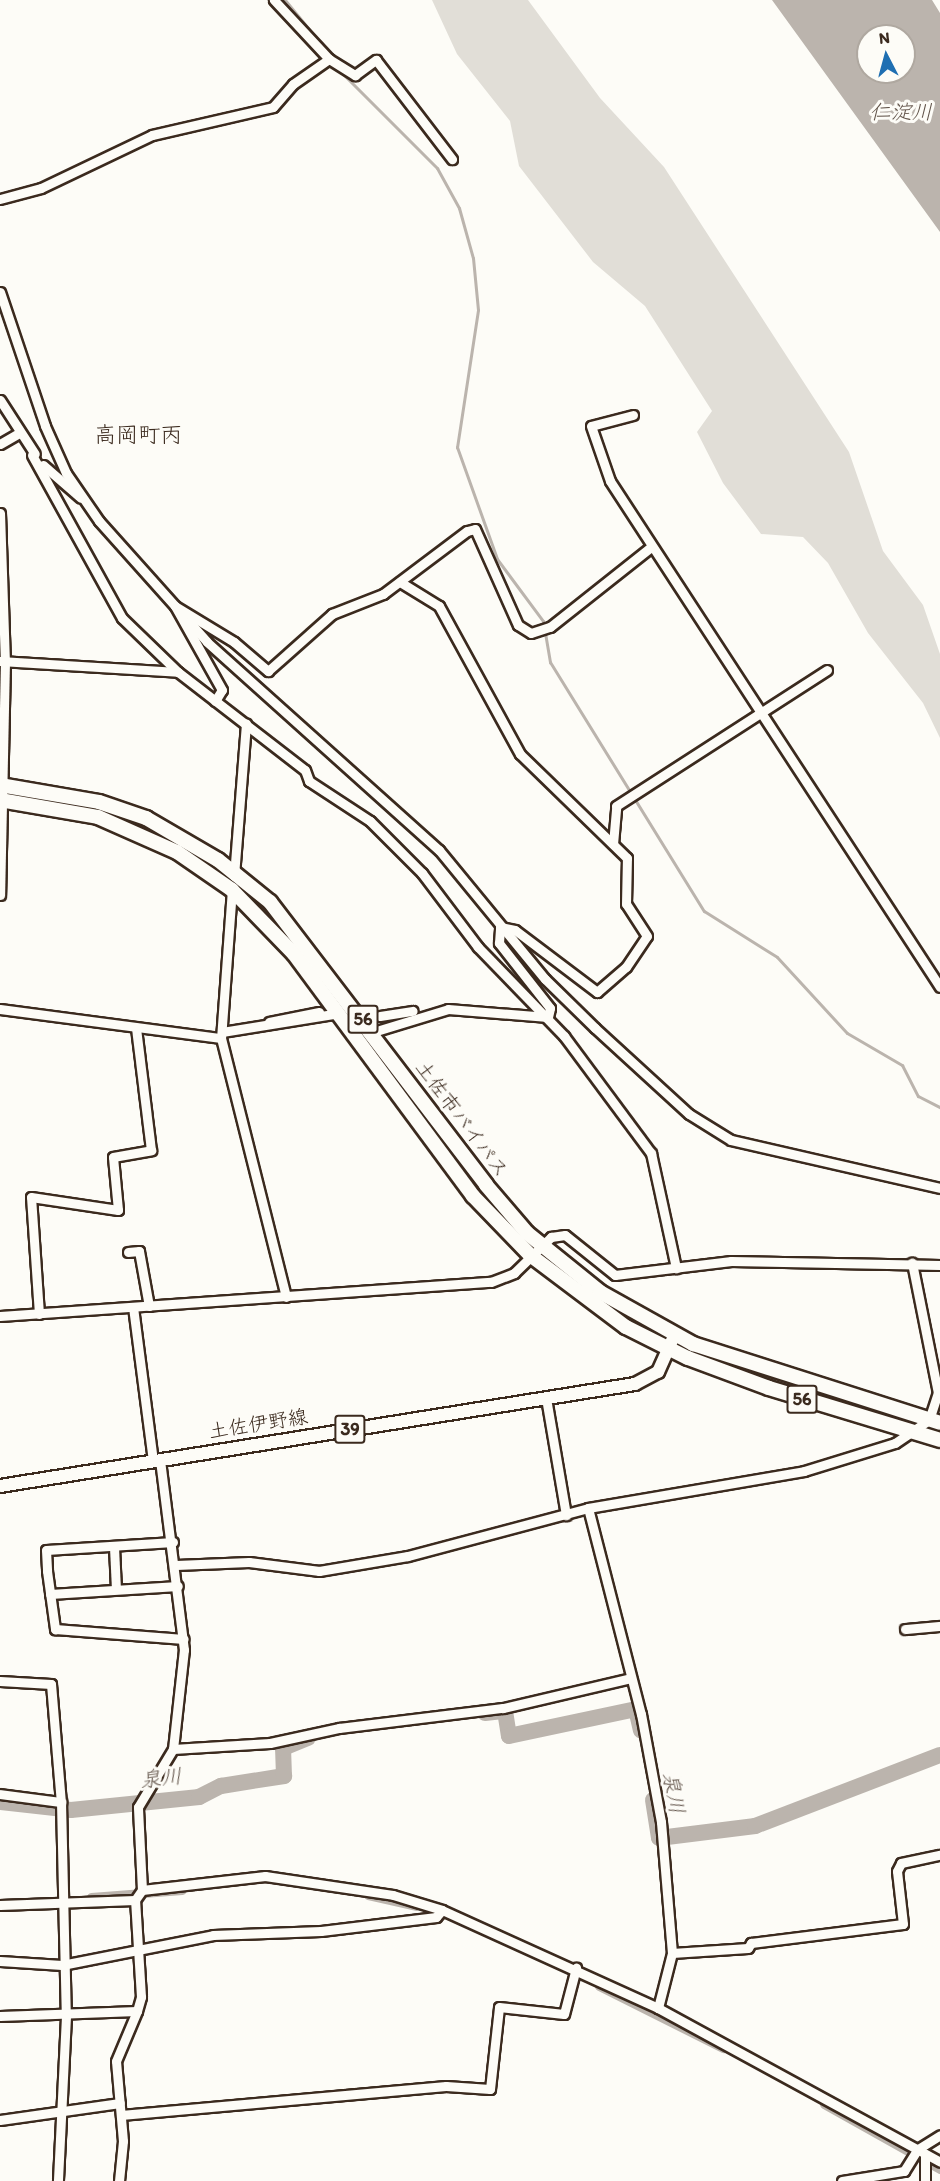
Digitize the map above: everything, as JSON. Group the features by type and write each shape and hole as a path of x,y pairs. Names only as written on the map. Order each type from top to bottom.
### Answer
{"highway":[{"name":"土佐市バイパス","path":"2,785 99,801 146,818 235,873 309,947 480,1176 540,1245 600,1292 674,1336 935,1421"},
{"name":"土佐市バイパス","path":"2,800 120,826 177,852 232,890 294,954 473,1196 530,1255 608,1315 667,1349 769,1388 940,1440"}],"main road":[{"name":"土佐伊野線","path":"0,1486 648,1380 674,1336"}],"street":[{"path":"274,0 329,59 355,75 376,60 452,159"},
{"path":"0,199 40,188 152,135 261,113 329,59"},
{"path":"0,292 45,426 81,498"},
{"path":"0,400 110,602 178,672 305,770 309,781 370,821 402,852 478,947 548,1017 651,1153 676,1268"},
{"path":"633,415 591,426 610,481 760,718 940,987"},
{"path":"0,444 19,433"},
{"path":"32,455 81,498 175,606 223,656 398,808 500,927 595,1028 709,1130 773,1152 940,1188"},
{"path":"0,513 3,661 0,895"},
{"path":"175,606 234,642 268,671 333,614 383,594 475,529 518,625 531,633 545,629 651,547"},
{"path":"400,582 439,606 520,754 627,858 626,904 647,936 602,989 590,989 515,930 500,927"},
{"path":"175,606 222,690 215,701"},
{"path":"3,661 178,672"},
{"path":"613,844 616,806 760,718 827,670"},
{"path":"246,723 221,1035 286,1297"},
{"path":"500,927 499,943 550,1008 548,1017"},
{"path":"380,1016 433,1006 548,1017"},
{"path":"0,1009 136,1028 221,1035 339,1013"},
{"path":"373,1032 448,1009"},
{"path":"253,1029 319,1012"},
{"path":"39,1314 31,1197 118,1210 113,1157 152,1150 136,1028"},
{"path":"0,1316 491,1282 514,1273 540,1245 565,1235 615,1275 731,1261 940,1265"},
{"path":"128,1252 139,1251 149,1306"},
{"path":"176,1565 249,1562 319,1571 408,1556 588,1508 804,1471 916,1432 935,1421 938,1393 912,1263"},
{"path":"119,2181 121,2115 116,2061 137,2012 140,1948 137,1895 140,1804 173,1749 184,1639 173,1542 157,1460 133,1307"},
{"path":"546,1398 566,1515"},
{"path":"588,1508 631,1678 661,1822 672,1953 658,2008"},
{"path":"46,1540 55,1629 184,1639"},
{"path":"46,1550 173,1542"},
{"path":"114,1547 116,1589"},
{"path":"50,1594 178,1586"},
{"path":"905,1629 940,1626"},
{"path":"173,1749 270,1743 339,1728 503,1708 631,1678"},
{"path":"0,1681 51,1684 60,1808 62,1965 66,2016 58,2181"},
{"path":"0,1794 60,1808"},
{"path":"672,1953 903,1924 897,1871 901,1863 940,1855"},
{"path":"0,1905 137,1895 265,1876 393,1895 658,2008 919,2155 940,2162"},
{"path":"0,1961 62,1965 213,1935 321,1931 439,1913"},
{"path":"121,2115 446,2086 490,2090 499,2007 564,2014 575,1973"},
{"path":"0,2016 66,2016 137,2012"},
{"path":"0,2120 60,2109 120,2103"},
{"path":"842,2181 903,2171 940,2135"},
{"path":"919,2155 925,2181"}],"shaded area":[{"path":"432,0 528,0 600,98 664,167 849,452 883,551 923,605 940,654 940,738 923,703 868,633 828,563 803,537 761,534 723,483 697,432 712,411 645,306 593,262 519,166 510,121 457,54"}],"water":[{"name":"仁淀川","path":"772,0 932,0 940,13 940,232"}],"waterway":[{"path":"285,0 318,40"},
{"path":"339,70 437,168 459,208 473,258 478,310 457,447 497,559 543,621 550,662 704,911 777,957 847,1033 902,1065 918,1096 940,1107"},
{"name":"泉川","path":"485,1713 505,1711 509,1736 636,1709 641,1730"},
{"name":"泉川","path":"0,1802 71,1810 199,1797 221,1786 284,1776 283,1748 308,1738"},
{"name":"泉川","path":"653,1800 659,1838 755,1826 940,1755"},
{"path":"91,1897 182,1890"},
{"path":"368,1895 416,1906"},
{"path":"599,1986 723,2048"},
{"path":"824,2104 940,2169"}],"tunnel":[{"path":"353,1014 380,1016"}],"district":[{"name":"高岡町丙","path":"138,435"}]}
